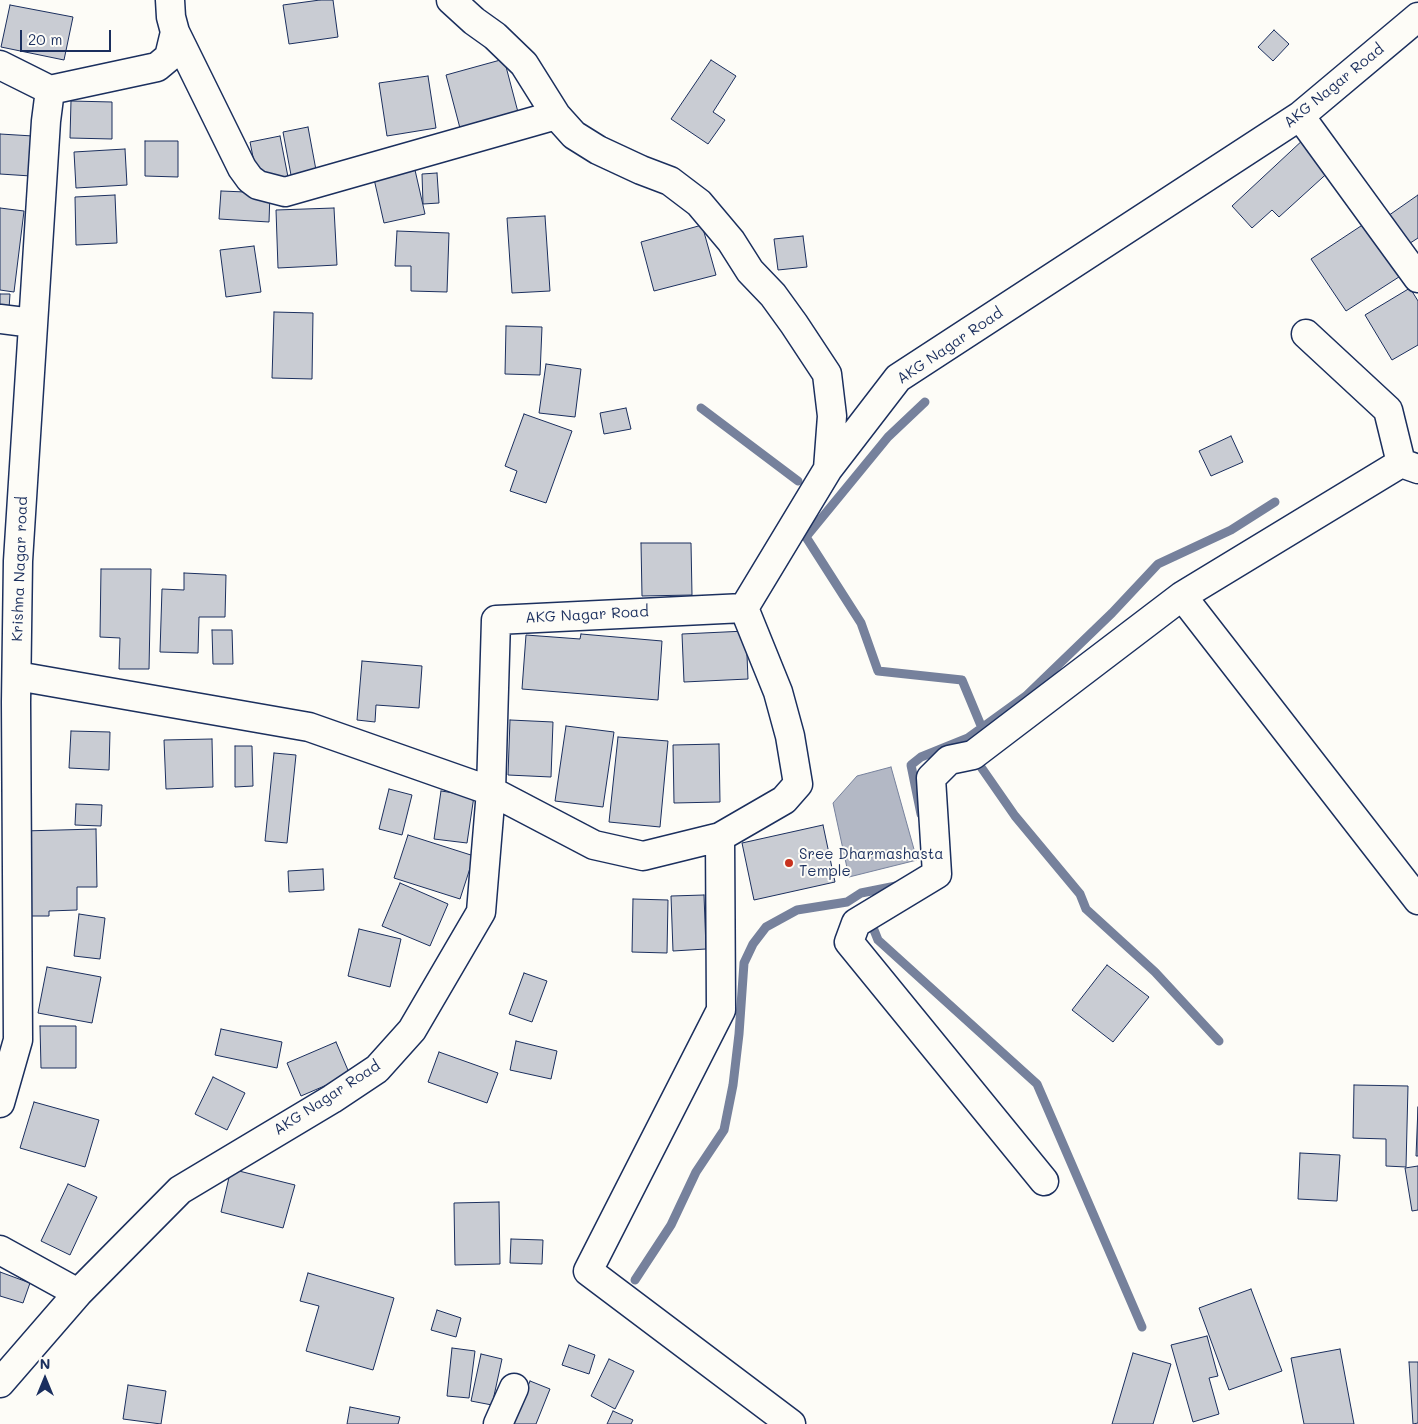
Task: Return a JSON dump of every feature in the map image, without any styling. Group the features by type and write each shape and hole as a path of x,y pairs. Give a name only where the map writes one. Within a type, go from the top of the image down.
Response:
{"street":[{"path":"170,0 171,17 175,32 242,168 250,179 258,185 284,192 556,115"},
{"path":"451,0 474,21 495,36 524,64 556,115 574,135 598,150 670,181 699,203 731,241 750,271 773,295 827,374 832,416 828,469"},
{"name":"AKG Nagar Road","path":"0,1383 78,1293 180,1190 332,1099 378,1069 412,1030 481,912 491,791 496,620 744,608 828,469 898,378 1300,116 1418,17"},
{"path":"0,65 50,90 157,67 169,56 175,32"},
{"name":"Krishna Nagar road","path":"0,1103 9,1041 11,693 9,559 33,323 46,121 50,90"},
{"path":"1300,116 1418,278"},
{"path":"0,319 33,323"},
{"path":"1044,1181 849,942 856,923 937,874 931,778 949,760 973,754 1182,596 1410,466 1388,410 1306,334"},
{"path":"1182,596 1418,900"},
{"path":"11,693 309,727 491,791 594,845 643,856 720,837 784,800 798,784 790,736 778,692 744,608"},
{"path":"720,837 721,1010 588,1271 791,1424"},
{"path":"0,1250 78,1293"},
{"path":"498,1424 514,1388"}],"shaded area":[{"path":"891,767 917,860 849,877 833,803 857,776"}],"building":[{"path":"333,0 338,37 289,44 283,5"},
{"path":"10,5 73,17 64,60 1,47"},
{"path":"1274,30 1289,44 1273,61 1258,47"},
{"path":"504,59 519,116 461,132 446,75"},
{"path":"711,60 736,76 713,112 725,120 708,144 671,119"},
{"path":"428,76 436,128 387,136 379,83"},
{"path":"71,101 112,102 112,139 70,138"},
{"path":"308,127 316,170 291,175 283,132"},
{"path":"0,134 33,136 31,176 0,174"},
{"path":"280,136 288,177 258,182 250,142"},
{"path":"1305,138 1333,168 1279,217 1272,210 1252,228 1232,206"},
{"path":"145,141 178,141 178,177 145,176"},
{"path":"125,149 127,185 76,188 74,152"},
{"path":"415,170 425,214 384,223 374,179"},
{"path":"437,173 439,203 423,204 422,174"},
{"path":"221,191 270,193 269,222 219,219"},
{"path":"115,195 117,243 76,245 75,197"},
{"path":"1418,195 1418,238 1404,247 1385,218"},
{"path":"0,208 24,211 14,292 0,290"},
{"path":"334,208 337,265 278,268 276,210"},
{"path":"545,216 550,291 512,293 507,218"},
{"path":"1367,222 1402,275 1346,311 1311,259"},
{"path":"702,225 716,275 654,291 641,242"},
{"path":"397,231 449,233 447,292 411,291 411,266 395,266"},
{"path":"803,236 807,267 778,270 774,239"},
{"path":"254,246 261,292 226,297 220,250"},
{"path":"1410,288 1418,301 1418,345 1392,360 1365,315"},
{"path":"0,294 10,294 9,309 0,308"},
{"path":"274,312 313,313 312,379 272,378"},
{"path":"506,326 542,327 540,375 505,374"},
{"path":"546,364 581,369 575,417 539,413"},
{"path":"626,408 631,429 604,434 600,413"},
{"path":"524,414 572,431 546,503 510,491 517,471 505,466"},
{"path":"1231,436 1243,462 1211,476 1199,451"},
{"path":"641,543 691,543 692,595 642,596"},
{"path":"101,569 151,569 149,669 119,669 120,638 100,637"},
{"path":"184,573 226,575 225,617 199,617 198,653 160,652 162,589 184,590"},
{"path":"212,630 232,630 233,664 213,664"},
{"path":"746,631 748,679 684,682 682,634"},
{"path":"581,634 662,641 658,700 522,689 526,635 580,639"},
{"path":"362,661 422,666 419,708 376,705 375,722 357,720"},
{"path":"510,720 553,722 551,777 508,775"},
{"path":"566,726 614,732 603,807 555,801"},
{"path":"71,731 110,732 109,770 69,768"},
{"path":"618,737 668,741 660,827 609,822"},
{"path":"212,739 213,787 166,789 164,740"},
{"path":"719,744 720,802 674,803 673,745"},
{"path":"235,746 252,746 253,786 235,787"},
{"path":"274,753 296,755 287,843 265,841"},
{"path":"389,789 412,795 402,835 379,829"},
{"path":"441,791 474,796 467,843 434,839"},
{"path":"76,804 102,805 101,826 75,825"},
{"name":"Sree Dharmashasta Temple","path":"823,825 835,882 754,900 742,843"},
{"path":"96,829 97,887 77,887 77,910 49,911 49,916 25,916 23,831"},
{"path":"408,835 474,856 460,899 394,878"},
{"path":"323,869 324,890 289,892 288,871"},
{"path":"400,883 448,904 430,946 382,926"},
{"path":"704,895 706,949 673,951 671,896"},
{"path":"633,899 668,900 667,953 632,952"},
{"path":"79,914 105,918 100,959 74,956"},
{"path":"359,929 401,939 390,987 348,976"},
{"path":"1107,965 1149,997 1113,1042 1072,1010"},
{"path":"47,967 101,977 92,1023 38,1013"},
{"path":"524,973 547,981 532,1022 509,1014"},
{"path":"40,1026 76,1026 76,1068 41,1068"},
{"path":"221,1029 282,1042 277,1068 215,1055"},
{"path":"516,1041 557,1051 551,1079 510,1070"},
{"path":"336,1042 350,1075 301,1096 287,1063"},
{"path":"439,1052 498,1073 487,1103 428,1082"},
{"path":"213,1077 245,1093 227,1130 195,1114"},
{"path":"1354,1085 1408,1086 1406,1167 1386,1166 1386,1139 1353,1138"},
{"path":"34,1102 99,1120 85,1167 20,1148"},
{"path":"1418,1107 1418,1156 1416,1156"},
{"path":"1300,1153 1340,1155 1337,1201 1298,1199"},
{"path":"1418,1166 1418,1210 1412,1211 1405,1168"},
{"path":"231,1169 295,1185 283,1228 221,1212"},
{"path":"68,1184 97,1197 70,1255 41,1241"},
{"path":"499,1202 500,1264 455,1265 454,1203"},
{"path":"511,1239 543,1240 542,1264 510,1263"},
{"path":"0,1272 30,1283 23,1303 0,1296"},
{"path":"308,1273 394,1298 373,1370 306,1351 319,1306 300,1301"},
{"path":"1251,1289 1282,1371 1229,1390 1199,1308"},
{"path":"437,1310 461,1318 456,1337 431,1330"},
{"path":"1207,1336 1218,1376 1209,1378 1219,1414 1193,1422 1171,1345"},
{"path":"569,1345 595,1355 589,1374 562,1365"},
{"path":"452,1348 475,1351 469,1398 447,1396"},
{"path":"1340,1349 1354,1424 1304,1424 1291,1358"},
{"path":"1133,1353 1171,1364 1153,1424 1112,1424"},
{"path":"481,1354 502,1359 492,1405 471,1401"},
{"path":"609,1359 634,1371 615,1409 591,1396"},
{"path":"1409,1362 1418,1362 1418,1423 1413,1424"},
{"path":"530,1381 550,1389 536,1424 513,1424"},
{"path":"128,1385 166,1391 161,1424 123,1419"},
{"path":"350,1407 400,1417 398,1424 347,1424"},
{"path":"613,1411 633,1420 631,1424 607,1424"}],"waterway":[{"path":"925,402 888,437 806,537 861,623 878,671 962,680 982,728"},
{"path":"701,408 798,481"},
{"path":"921,814 911,765 921,757 968,738 1026,696 1112,613 1158,564 1231,530 1275,502"},
{"path":"974,757 1015,816 1080,894 1086,909 1155,972 1219,1041"},
{"path":"635,1280 671,1225 696,1172 724,1130 733,1085 744,963 753,944 766,927 797,910 847,902 861,893 896,886"},
{"path":"874,930 878,940 1037,1084 1142,1327"}],"place":[{"name":"Sree Dharmashasta Temple","path":"789,863"}]}
